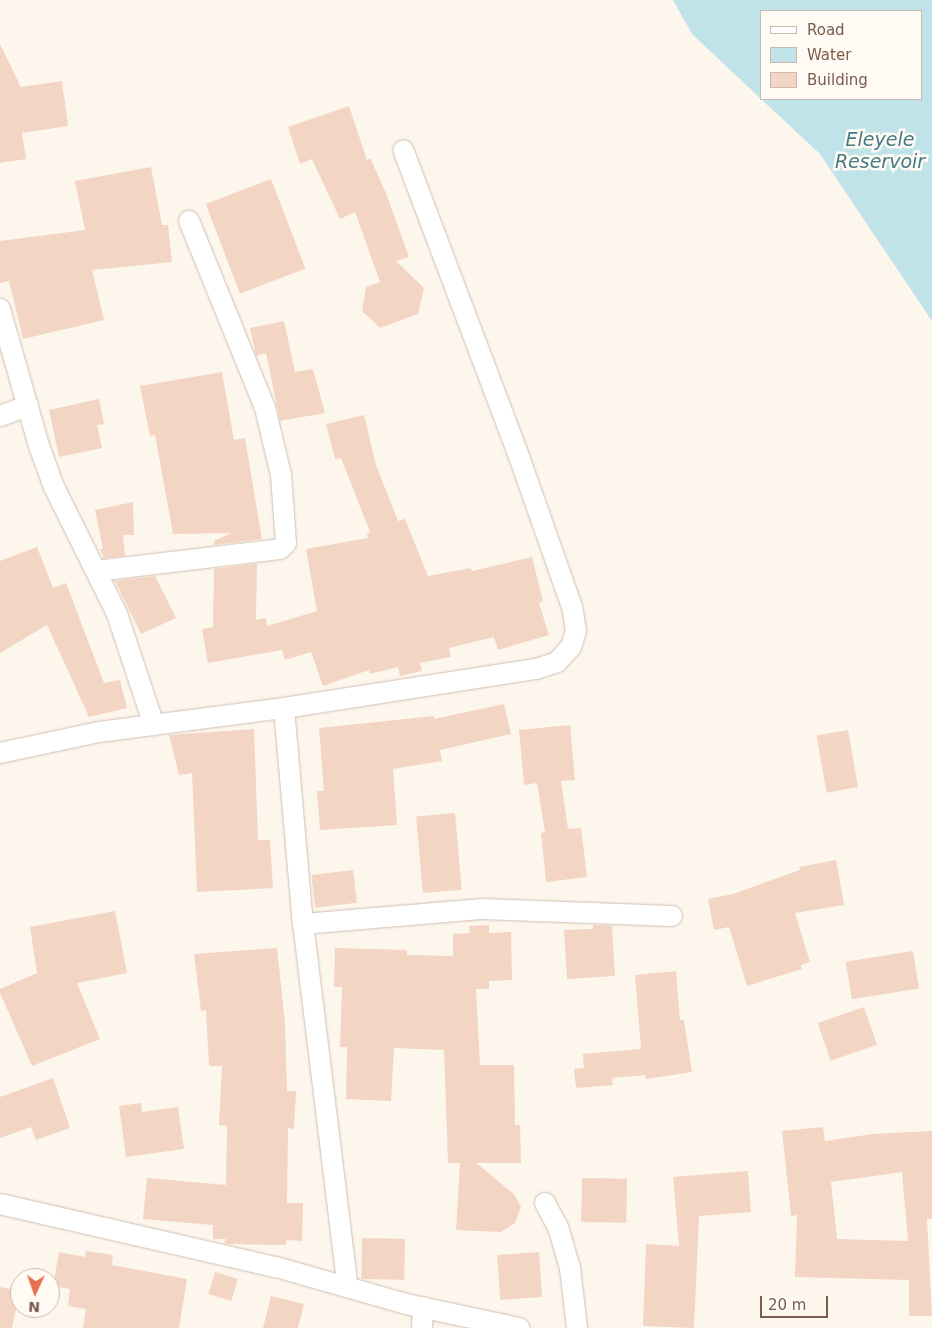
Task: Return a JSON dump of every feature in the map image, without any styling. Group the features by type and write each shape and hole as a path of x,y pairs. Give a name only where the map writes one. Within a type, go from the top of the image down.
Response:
{"street":[{"path":"0,753 99,732 284,708 536,669 557,662 571,647 576,631 572,607 520,459 403,150"},
{"path":"96,571 280,548 286,543 281,475 265,408 189,221"},
{"path":"0,308 39,446 54,487 96,571 132,651 154,725"},
{"path":"0,416 28,406"},
{"path":"284,708 303,924 348,1287"},
{"path":"303,924 483,909 672,916"},
{"path":"544,1203 558,1227 570,1268 577,1328"},
{"path":"0,1204 276,1267 423,1307 519,1328"},
{"path":"422,1328 423,1307"}],"water":[{"name":"Eleyele Reservoir","path":"673,0 932,0 932,321 820,154 762,100 922,100 922,10 760,10 760,98 692,34"}],"building":[{"path":"0,44 21,87 62,81 68,126 22,133 26,159 0,163"},
{"path":"349,106 367,160 370,158 386,193 409,257 396,261 424,288 418,314 380,328 362,311 366,287 380,282 355,212 340,219 312,159 300,164 288,127"},
{"path":"151,167 162,225 168,225 172,262 92,270 104,320 23,339 9,281 0,283 0,241 85,230 75,181"},
{"path":"271,179 305,269 240,294 206,204"},
{"path":"284,321 295,372 313,369 325,413 280,421 266,353 256,356 250,328"},
{"path":"222,372 234,440 245,438 262,539 214,545 214,541 231,533 173,534 155,435 150,436 140,386"},
{"path":"99,399 104,424 97,425 102,448 59,457 49,410"},
{"path":"364,415 376,465 398,521 405,519 428,576 471,568 472,571 532,557 543,601 539,603 549,635 498,650 494,637 449,648 451,657 420,663 422,671 400,676 398,667 370,674 369,670 323,686 311,652 285,660 282,650 208,663 202,629 213,627 214,569 257,564 256,620 266,618 267,626 317,611 306,549 368,538 367,533 370,532 341,458 335,459 326,424"},
{"path":"133,502 134,535 123,535 125,556 104,558 100,549 103,549 95,510"},
{"path":"37,547 53,588 66,583 104,683 120,680 127,708 89,717 47,625 0,653 0,561"},
{"path":"155,576 176,618 141,634 115,581"},
{"path":"504,704 511,734 440,750 442,761 393,769 397,825 320,830 317,791 324,791 319,728 434,716 434,719"},
{"path":"570,725 575,780 561,781 568,829 581,828 587,877 546,882 541,833 545,832 537,783 524,785 519,730"},
{"path":"254,729 258,840 270,840 273,888 197,892 192,773 179,775 169,735"},
{"path":"848,730 858,787 827,793 816,736"},
{"path":"455,813 462,890 423,893 416,816"},
{"path":"836,860 844,905 795,913 810,962 801,965 802,969 747,986 729,927 714,930 708,899 733,894 800,870 799,867"},
{"path":"353,870 357,903 315,908 311,875"},
{"path":"115,911 127,973 77,983 100,1039 32,1066 0,993 0,989 37,973 30,927"},
{"path":"489,925 489,933 511,932 512,980 489,981 489,989 476,989 480,1065 514,1065 515,1125 520,1125 521,1163 476,1163 514,1194 521,1207 515,1223 501,1232 456,1230 460,1163 448,1163 444,1050 394,1048 391,1101 346,1099 347,1047 340,1047 342,987 334,987 335,948 407,950 407,955 453,956 453,934 470,933 469,926"},
{"path":"593,925 612,926 615,976 567,979 564,930 593,929"},
{"path":"277,948 285,1023 287,1091 296,1091 294,1129 288,1128 287,1203 303,1203 302,1241 286,1240 286,1245 230,1244 224,1243 226,1239 213,1239 213,1225 143,1219 147,1178 226,1185 227,1126 219,1125 222,1066 209,1066 206,1010 201,1011 194,954"},
{"path":"913,951 919,989 852,999 846,962"},
{"path":"676,971 680,1020 684,1020 692,1072 646,1079 645,1075 612,1078 613,1085 576,1088 574,1069 584,1068 583,1054 641,1049 635,975"},
{"path":"864,1007 877,1045 831,1061 818,1023"},
{"path":"53,1078 70,1128 36,1140 31,1127 0,1138 0,1097"},
{"path":"141,1103 142,1112 178,1107 184,1149 126,1157 119,1106"},
{"path":"823,1127 825,1141 873,1134 932,1131 932,1219 927,1219 932,1316 909,1316 909,1280 795,1277 797,1215 791,1216 782,1131","holes":["902,1172 908,1241 837,1239 831,1182"]},
{"path":"748,1171 751,1212 699,1216 694,1328 643,1326 646,1244 679,1246 673,1177"},
{"path":"582,1178 627,1179 626,1223 581,1222"},
{"path":"362,1238 405,1239 404,1280 361,1279"},
{"path":"86,1251 113,1255 112,1265 187,1279 179,1328 83,1328 86,1309 68,1306 70,1289 60,1287 60,1268 56,1268 59,1252 85,1257"},
{"path":"539,1252 542,1297 500,1300 497,1255"},
{"path":"215,1272 238,1279 231,1301 208,1294"},
{"path":"0,1287 10,1289 10,1318 14,1318 12,1328 0,1328"},
{"path":"271,1296 304,1304 298,1328 263,1328"}]}
